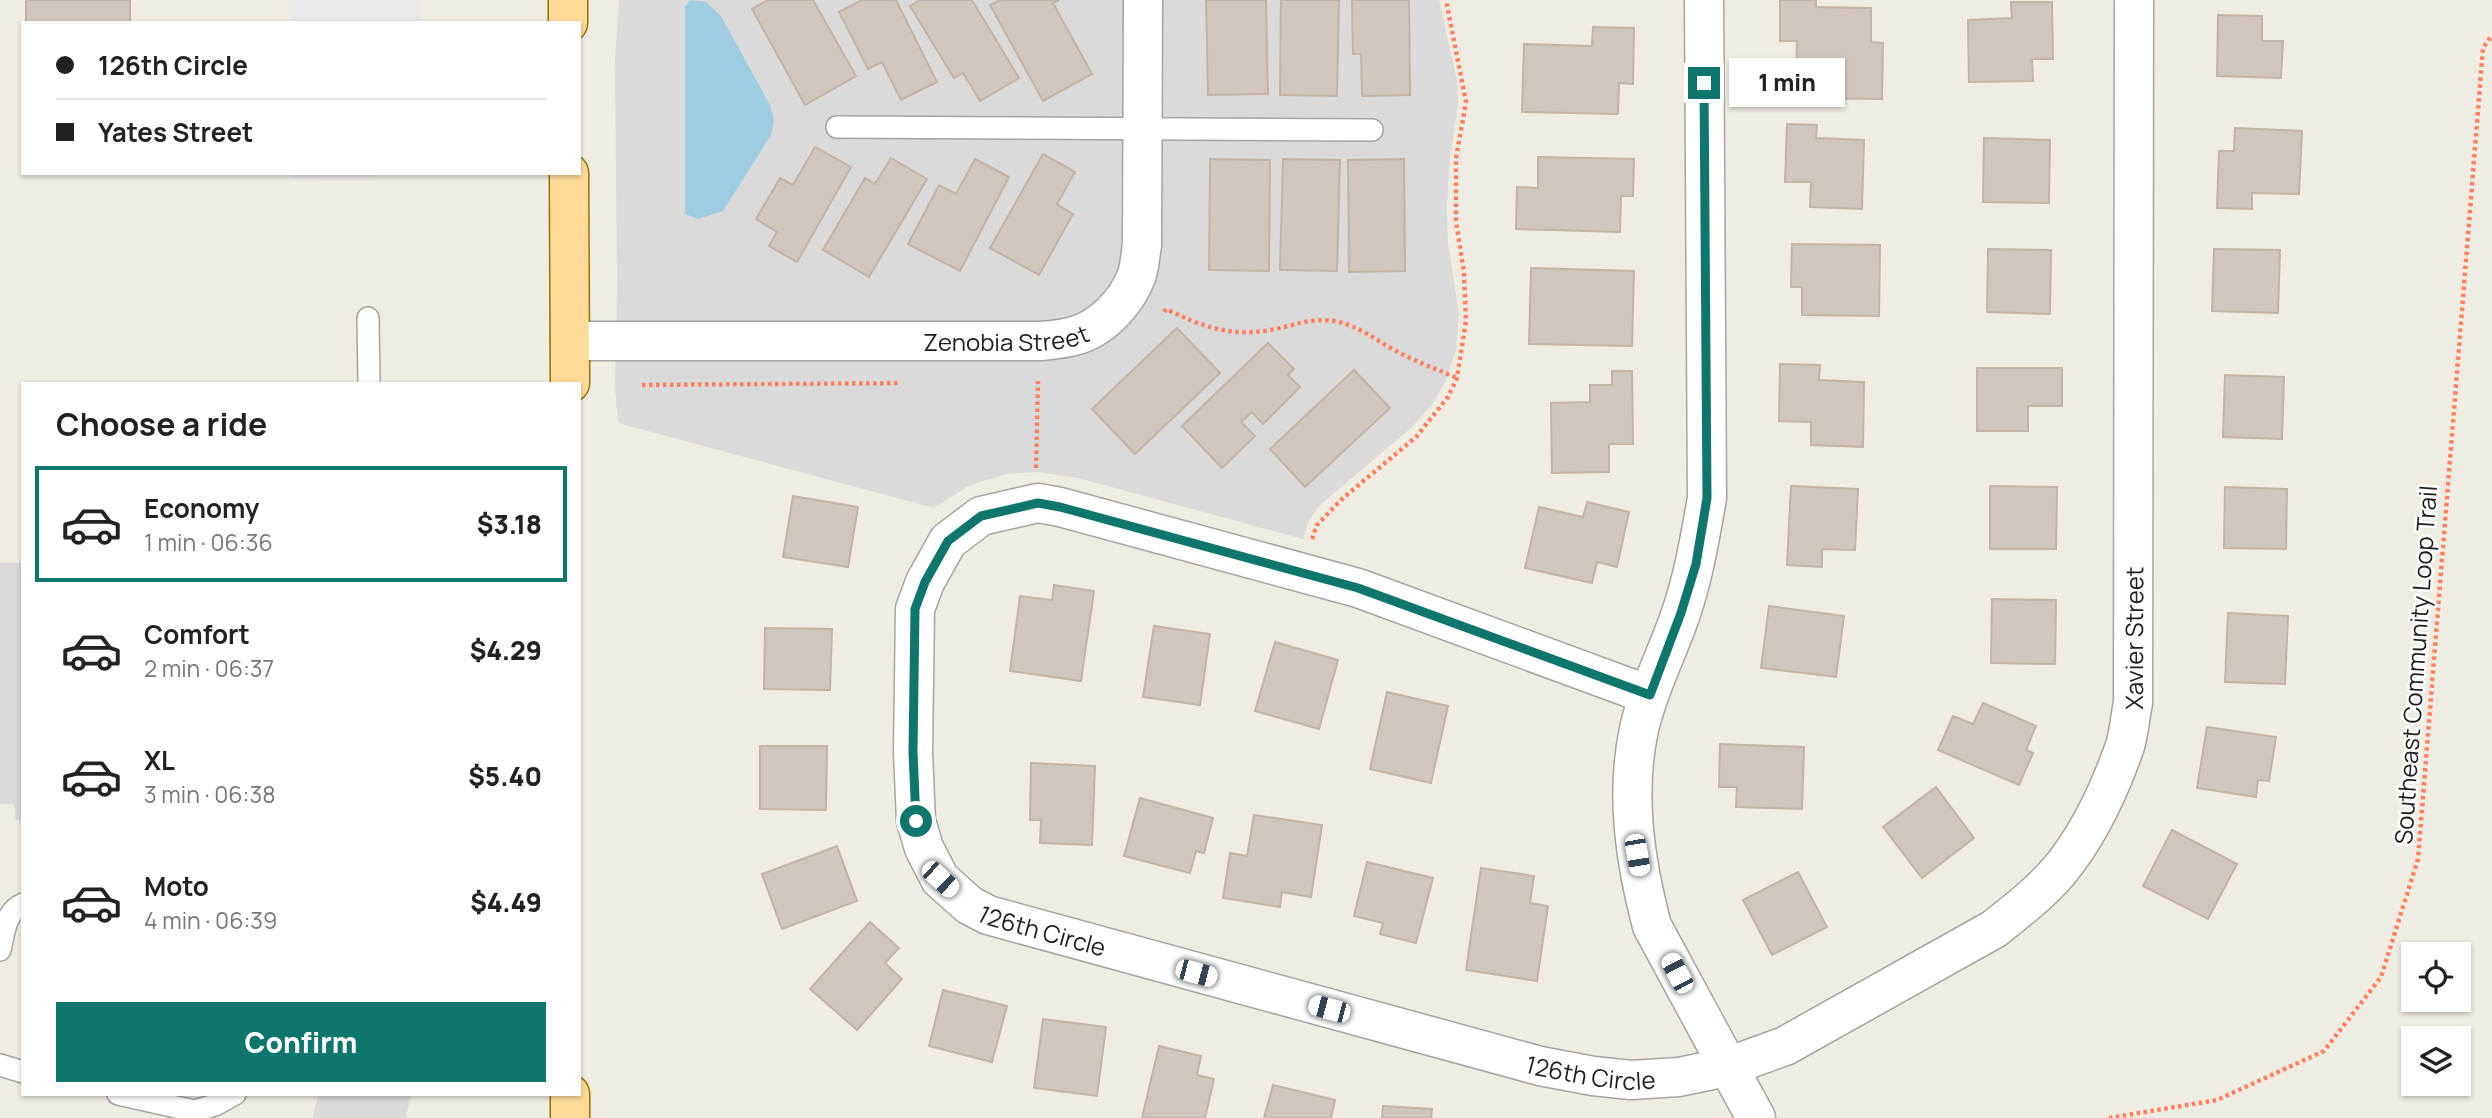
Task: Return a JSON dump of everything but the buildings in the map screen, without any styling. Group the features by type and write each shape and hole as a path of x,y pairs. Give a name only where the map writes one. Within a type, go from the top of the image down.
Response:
{"main road":[{"path":"568,0 568,21"},
{"path":"569,175 570,382"},
{"path":"570,1096 570,1118"}],"street":[{"name":"Zenobia Street","path":"570,341 1041,341 1075,336 1095,327 1116,309 1137,276 1142,245 1143,0"},
{"path":"1704,0 1707,498 1696,564 1640,728 1631,795 1634,834 1652,926 1756,1118"},
{"name":"Xavier Street","path":"1727,1067 1785,1046 1994,929 2025,905 2077,848 2100,804 2125,745 2133,704 2134,0"},
{"name":"126th Circle","path":"1650,695 1358,588 1305,555 1060,507 1041,480 981,516 948,541 925,582 915,609 913,752 916,821 924,848 940,879 969,905 1011,923 1540,1066 1631,1080 1679,1077 1727,1067"}],"lane":[{"path":"837,127 1372,130"},
{"path":"368,318 369,382"},
{"path":"0,950 8,917 21,905"},
{"path":"0,1065 21,1071"},
{"path":"137,1096 174,1100 194,1111 215,1105 231,1096"}],"path":[{"path":"1305,555 1317,525 1342,499 1416,437 1448,397 1457,378 1466,321 1464,273 1456,221 1456,158 1466,102 1446,0"},
{"name":"Southeast Community Loop Trail","path":"2109,1118 2217,1100 2324,1051 2381,977 2418,859 2483,48 2492,34"},
{"path":"1166,309 1218,331 1264,331 1303,322 1337,322 1369,334 1400,353 1457,378"},
{"path":"1038,381 1041,480"},
{"path":"1299,534 1305,555"},
{"path":"1305,555 1325,542"}],"shaded area":[{"path":"291,0 420,0 420,21 291,21"},
{"path":"619,0 1439,0 1457,80 1458,105 1449,166 1447,208 1448,243 1459,314 1456,351 1445,382 1434,402 1411,428 1320,505 1309,520 1303,539 1078,478 1037,472 1006,474 970,485 934,508 618,423 615,388 615,58"},
{"path":"291,175 377,175 377,181 291,180"},
{"path":"0,563 21,563 21,820 15,820 14,804 0,804"},
{"path":"318,1096 411,1096 406,1118 313,1118"}],"water":[{"path":"690,0 706,2 721,16 770,105 774,120 771,135 723,211 698,219 685,214 685,7"}],"route":[{"path":"916,821 913,752 915,609 925,582 948,541 981,516 1025,505 1038,503 1060,507 1358,588 1650,695 1696,564 1707,498 1704,83"}]}
